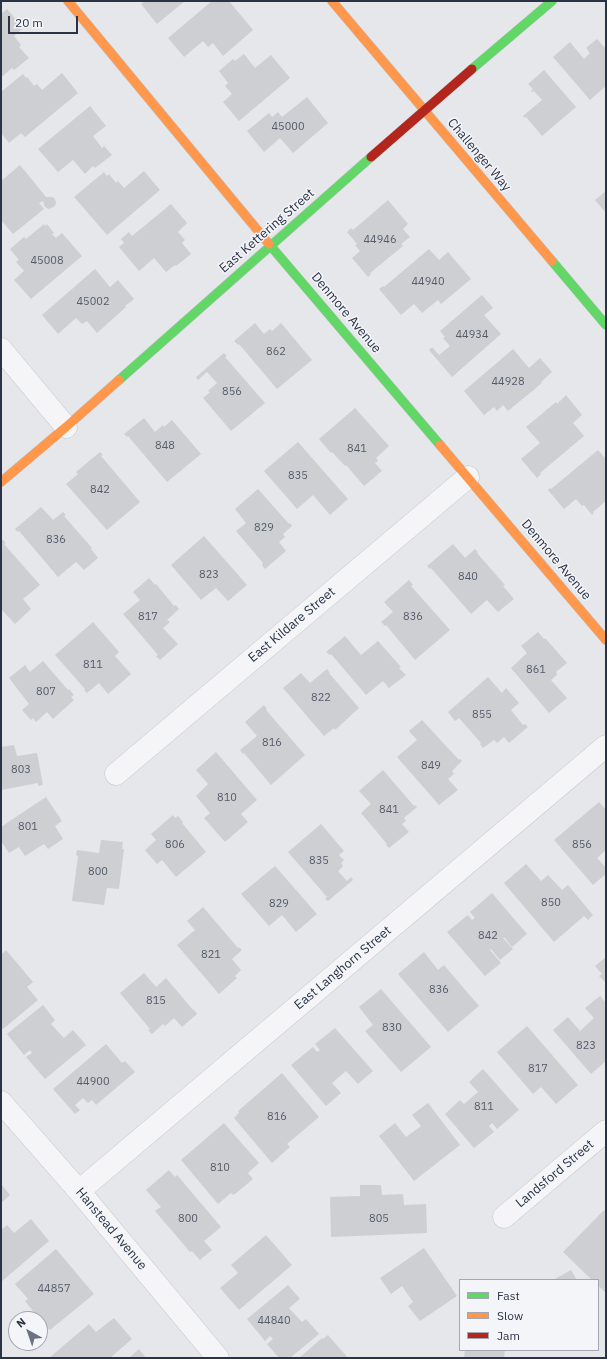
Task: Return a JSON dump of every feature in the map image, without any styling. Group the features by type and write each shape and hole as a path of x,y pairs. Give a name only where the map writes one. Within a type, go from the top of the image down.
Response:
{"street":[{"name":"Denmore Avenue","path":"68,1 270,245 606,640"},
{"name":"Challenger Way","path":"332,1 606,326"},
{"name":"East Kettering Street","path":"1,482 66,427 424,110 552,1"},
{"path":"1,349 66,427"},
{"name":"East Kildare Street","path":"116,774 468,477"},
{"name":"East Langhorn Street","path":"79,1191 606,746"},
{"name":"Hanstead Avenue","path":"1,1102 79,1191 218,1358"},
{"name":"Landsford Street","path":"504,1217 606,1131"}],"building":[{"path":"144,1 185,1 157,24 141,4"},
{"path":"212,1 229,1 253,30 223,56 213,43 208,47 203,41 184,57 168,38"},
{"path":"7,9 23,28 14,36 21,45 19,47 29,58 14,70 12,68 3,76 1,75 1,14"},
{"path":"597,39 606,49 606,86 590,100 553,57 570,42 584,59 590,53 586,48"},
{"path":"244,54 255,68 271,55 290,78 239,121 223,102 232,94 225,86 228,83 219,71 233,59 235,61"},
{"path":"544,70 576,107 542,136 526,117 525,118 523,116 542,100 534,91 531,91 533,89 528,84"},
{"path":"62,73 78,93 25,137 21,133 9,143 1,133 1,92 23,74 34,86 37,84 42,90"},
{"path":"307,97 328,123 293,153 280,138 264,152 247,131 269,113 272,117 278,112 282,117"},
{"path":"90,106 106,126 93,136 102,148 104,146 112,155 95,168 93,166 85,174 73,160 58,172 38,149"},
{"path":"20,165 46,197 53,197 56,203 55,206 49,209 45,207 43,201 39,203 44,209 13,234 1,220 1,181"},
{"path":"144,171 160,190 107,235 74,197 104,172 107,176 109,174 116,183 118,181 124,188"},
{"path":"606,191 606,213 595,200"},
{"path":"388,200 408,224 403,229 410,237 401,244 403,246 370,273 371,274 368,277 352,258 360,251 355,245 357,244 347,232 351,228 353,230"},
{"path":"171,204 187,223 178,232 185,240 182,243 191,254 166,272 154,258 139,271 119,247 124,243 121,239 129,232 132,236"},
{"path":"44,224 45,226 47,224 54,233 52,234 56,238 62,233 82,256 31,299 14,280 24,271 16,262 19,260 10,249 24,237 26,239"},
{"path":"429,249 439,260 448,252 471,279 441,304 438,300 422,313 414,304 401,315 379,289 383,286 384,287"},
{"path":"95,269 110,287 118,280 134,299 97,333 87,321 82,324 76,318 58,334 42,315"},
{"path":"482,295 493,308 484,315 501,334 452,377 429,350 432,347 439,355 450,346 443,338 445,337 440,331"},
{"path":"255,323 264,334 270,329 272,331 281,323 312,360 277,389 239,344 238,345 234,341"},
{"path":"513,349 529,368 540,358 552,372 541,382 542,383 508,411 503,405 497,411 494,407 484,415 464,391"},
{"path":"224,353 227,356 225,357 265,403 231,431 203,398 217,383 207,372 198,380 196,377"},
{"path":"566,395 582,415 573,423 584,436 540,473 541,474 537,478 521,459 540,443 526,427 556,402 557,404"},
{"path":"355,408 389,446 376,458 378,461 375,463 382,471 364,486 346,465 345,466 332,452 331,453 319,439"},
{"path":"144,418 155,432 172,420 201,454 167,482 128,436 127,437 124,434"},
{"path":"298,442 348,499 330,515 313,495 297,509 264,471"},
{"path":"598,450 606,459 606,501 593,512 594,513 592,515 584,505 582,506 576,499 564,509 548,490"},
{"path":"100,452 103,455 101,456 140,502 107,530 66,484 78,474 76,472"},
{"path":"258,489 292,526 283,534 285,537 279,542 286,551 265,569 262,565 263,563 236,531 246,523 235,509"},
{"path":"41,507 53,520 63,512 66,515 64,516 92,548 91,549 98,558 84,570 76,562 58,577 19,531 18,532 15,529"},
{"path":"204,536 247,585 228,601 216,588 201,600 171,565"},
{"path":"2,539 6,543 4,544 40,585 23,599 31,609 15,624 1,609"},
{"path":"453,544 465,558 475,549 505,585 503,586 514,599 498,612 487,600 471,614 431,568 430,569 427,566"},
{"path":"149,578 155,585 156,584 174,606 176,605 179,609 167,620 170,622 163,628 178,644 160,660 156,656 158,655 123,614 140,600 133,592"},
{"path":"409,580 413,585 411,586 450,630 415,660 386,625 385,626 381,622 393,612 384,602"},
{"path":"93,622 119,652 115,656 131,674 108,694 99,683 87,693 55,655"},
{"path":"538,632 567,663 556,672 557,675 551,680 567,698 549,713 511,668 527,653 521,646"},
{"path":"345,636 361,655 378,641 401,667 399,668 406,675 389,688 383,681 366,695 331,654 330,655 326,652"},
{"path":"43,661 74,695 71,697 74,700 53,719 47,712 36,722 33,718 31,720 22,710 29,704 9,678 25,665 30,672"},
{"path":"327,669 359,708 335,730 334,728 324,736 283,688 301,673 310,683"},
{"path":"488,677 502,693 506,688 519,703 511,710 523,725 525,724 528,727 509,743 504,737 497,743 494,740 483,748 480,744 481,743 459,718 455,721 448,712"},
{"path":"264,705 267,709 266,710 305,755 271,785 240,750 257,736 245,722"},
{"path":"422,720 459,760 460,759 462,761 452,771 454,774 448,779 458,790 439,805 397,757 417,740 409,731"},
{"path":"14,745 17,756 37,753 43,785 38,786 38,783 1,790 1,747"},
{"path":"216,752 257,800 241,814 248,822 225,842 204,818 210,813 196,796 208,784 196,770"},
{"path":"383,770 414,806 415,805 417,807 404,818 406,821 402,824 409,832 389,848 361,813 371,804 359,791"},
{"path":"46,797 62,821 55,826 63,839 48,849 44,844 25,856 19,847 9,853 1,841 1,827"},
{"path":"599,802 606,810 606,850 597,858 606,868 606,874 593,885 554,840"},
{"path":"173,815 175,818 178,816 206,852 176,877 162,860 157,864 145,850 156,840 151,834"},
{"path":"321,824 344,851 339,855 344,860 341,863 343,866 338,871 347,881 351,877 353,880 328,901 325,899 327,897 288,852"},
{"path":"101,840 123,842 122,849 124,849 119,889 107,888 104,905 72,901 78,856 76,855 77,850 99,853"},
{"path":"526,864 541,881 548,875 562,890 568,885 593,915 588,920 584,916 554,942 504,883"},
{"path":"275,866 317,914 296,932 282,915 269,926 241,894"},
{"path":"492,893 527,934 512,947 504,937 503,938 513,949 500,960 491,949 490,950 501,963 485,976 447,932 468,915 472,920 475,918 470,912"},
{"path":"203,907 238,948 239,947 242,950 232,959 241,970 235,976 237,978 219,994 177,945 195,930 187,921"},
{"path":"6,950 33,982 27,987 38,1000 3,1029 1,1027 1,955"},
{"path":"424,952 438,970 444,965 479,1006 448,1032 398,974"},
{"path":"606,957 606,983 599,976 602,974 595,966"},
{"path":"144,973 156,987 166,978 197,1014 182,1027 174,1018 165,1026 163,1024 152,1034 148,1030 150,1029 120,993"},
{"path":"381,989 431,1047 401,1072 365,1031 373,1025 359,1007"},
{"path":"600,996 606,1003 606,1061 591,1074 553,1030 568,1017 580,1031 594,1018 585,1008"},
{"path":"43,1005 55,1020 51,1024 64,1038 73,1030 86,1045 45,1079 26,1057 32,1053 30,1050 24,1055 7,1034"},
{"path":"527,1026 578,1085 556,1104 541,1087 533,1094 497,1052"},
{"path":"335,1028 373,1071 358,1084 346,1071 332,1083 341,1093 326,1106 291,1065 313,1047 317,1052 320,1050 315,1044"},
{"path":"106,1044 122,1063 125,1061 135,1072 96,1105 92,1100 88,1103 83,1098 75,1105 80,1110 75,1114 53,1089"},
{"path":"483,1069 519,1110 497,1129 492,1123 489,1126 494,1132 474,1148 445,1114 460,1100 464,1104 478,1092 469,1082"},
{"path":"282,1073 319,1117 287,1144 290,1147 272,1163 234,1118 239,1113 238,1111"},
{"path":"428,1103 460,1145 414,1181 379,1136 395,1123 406,1137 421,1126 412,1115"},
{"path":"224,1123 259,1163 248,1173 253,1179 235,1194 233,1195 231,1193 218,1204 181,1160"},
{"path":"169,1170 175,1177 177,1175 221,1227 204,1241 212,1250 200,1260 192,1251 190,1252 155,1211 161,1207 146,1190"},
{"path":"1,1184 10,1195 1,1203"},
{"path":"360,1185 381,1185 382,1195 403,1194 404,1205 426,1204 427,1233 331,1237 330,1197 360,1196"},
{"path":"604,1210 606,1212 605,1292 599,1287 599,1279 591,1279 563,1252"},
{"path":"31,1219 49,1241 1,1282 1,1230 7,1225 14,1233"},
{"path":"266,1235 292,1265 239,1310 220,1288 238,1273 231,1265"},
{"path":"424,1248 457,1296 420,1321 408,1306 413,1302 402,1286 391,1294 380,1278"},
{"path":"56,1249 94,1294 50,1330 48,1330 48,1311 33,1311 25,1301 28,1299 15,1284"},
{"path":"571,1270 576,1279 555,1279"},
{"path":"288,1285 300,1299 289,1308 302,1322 306,1319 319,1334 290,1358 279,1358 267,1344 273,1339 270,1336 265,1341 247,1319"},
{"path":"114,1318 132,1339 110,1358 49,1358 89,1324 96,1332"},
{"path":"328,1335 348,1358 299,1358 322,1338 323,1339"},
{"path":"139,1349 146,1358 129,1358"},
{"path":"465,1351 505,1351 504,1358 464,1358"}],"traffic: fast":[{"path":"472,69 552,1"},
{"path":"119,380 371,157"},
{"path":"269,244 440,445"},
{"path":"552,261 606,325"}],"traffic: slow":[{"path":"68,1 269,244"},
{"path":"332,1 552,261"},
{"path":"1,482 119,380"},
{"path":"440,445 606,640"}],"traffic: jam":[{"path":"371,157 472,69"}]}
